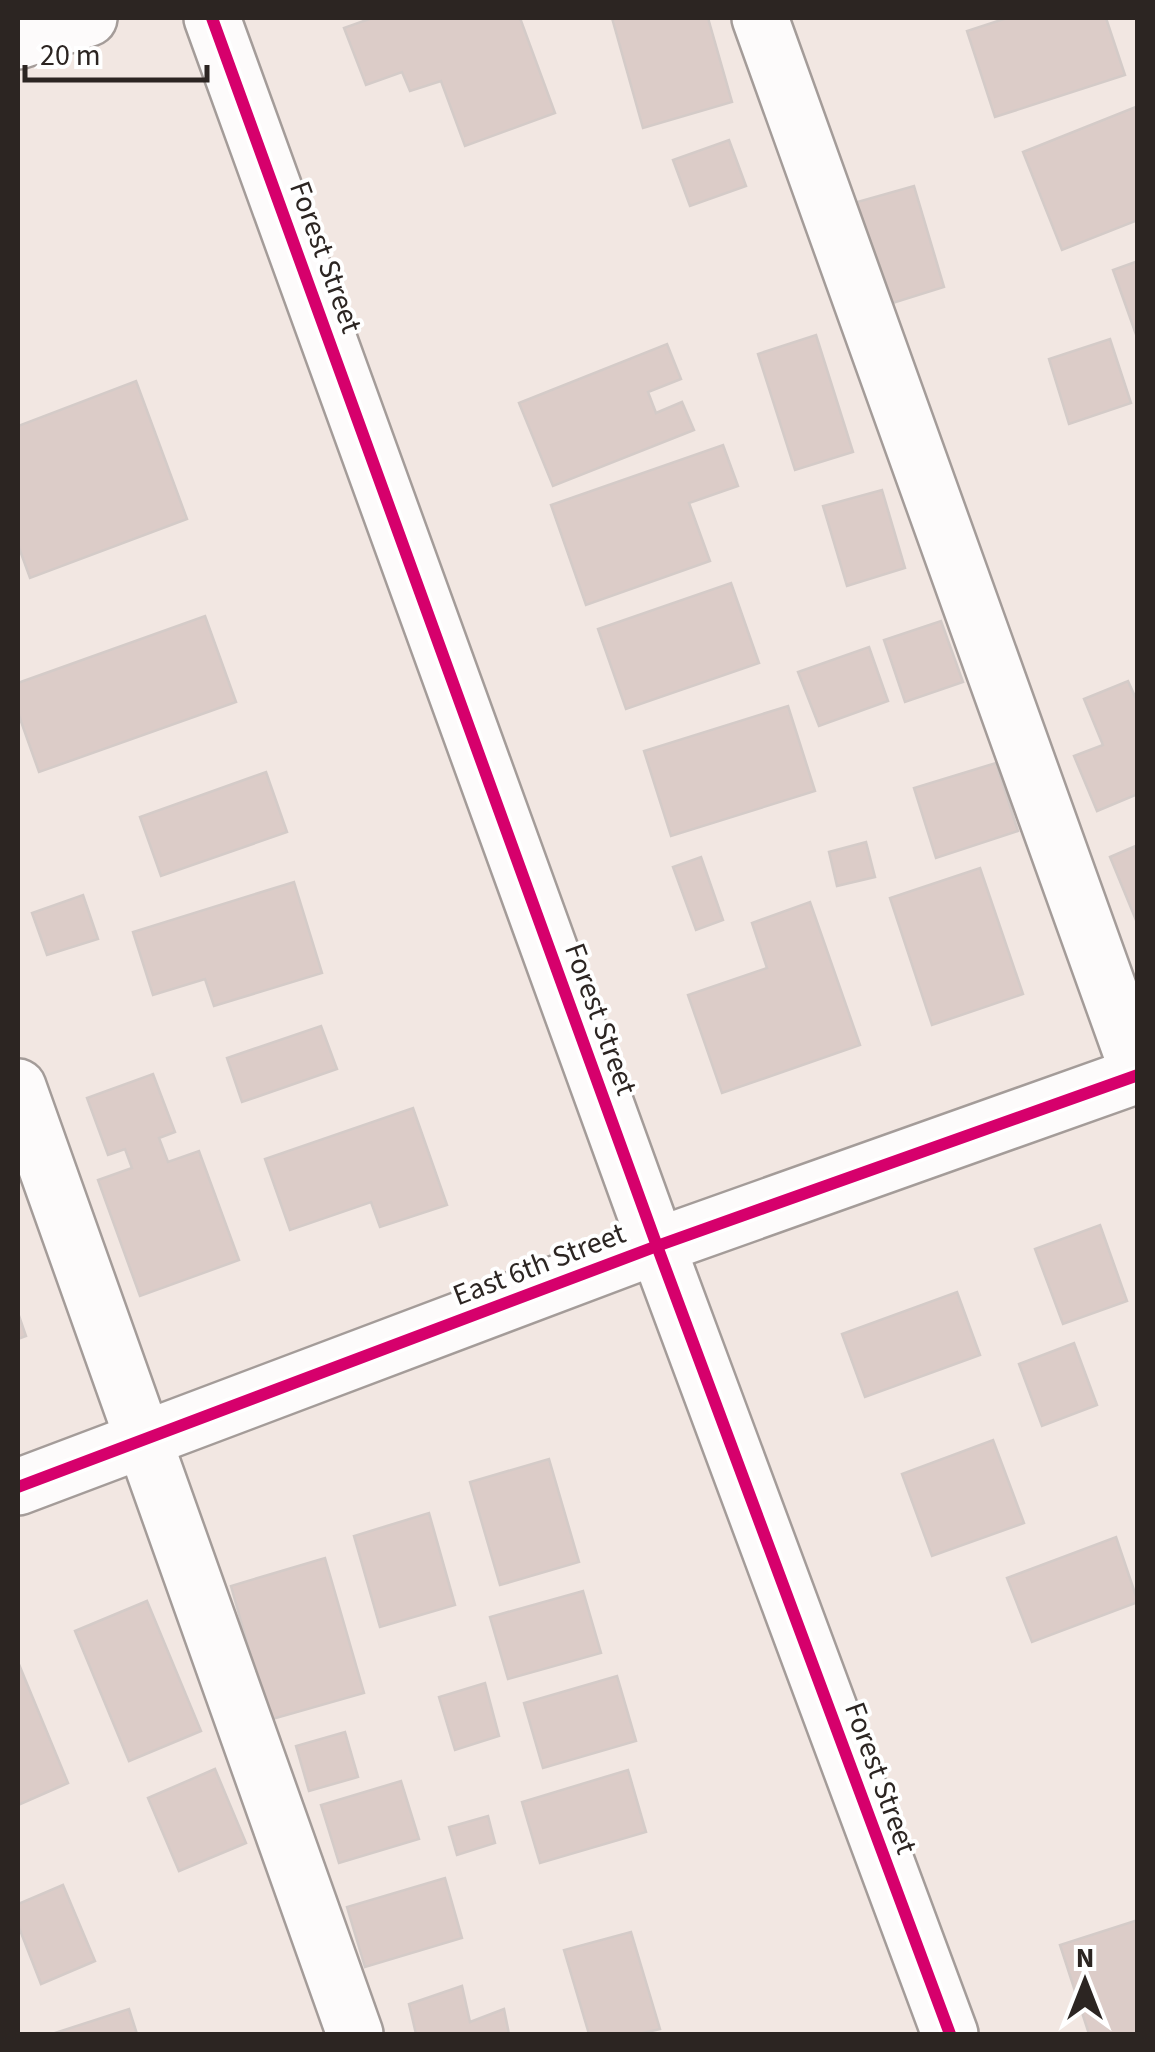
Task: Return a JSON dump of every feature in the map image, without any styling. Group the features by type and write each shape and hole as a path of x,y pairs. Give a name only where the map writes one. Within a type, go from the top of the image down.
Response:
{"street":[{"path":"18,41 89,18"},
{"name":"Forest Street","path":"212,18 657,1246 950,2034"},
{"path":"760,18 1138,1073"},
{"name":"East 6th Street","path":"18,1487 657,1246 1138,1073"},
{"path":"18,1087 356,2034"}],"building":[{"path":"372,18 520,18 555,113 465,146 441,81 410,91 402,72 366,85 344,28"},
{"path":"612,18 708,18 732,102 643,128"},
{"path":"1007,18 1106,18 1125,75 995,117 967,31"},
{"path":"1138,106 1138,220 1062,250 1023,152"},
{"path":"729,140 746,186 690,206 673,160"},
{"path":"914,186 944,287 880,307 850,204"},
{"path":"1138,261 1138,340 1113,270"},
{"path":"816,335 853,452 795,470 758,354"},
{"path":"1110,339 1131,403 1069,424 1049,359"},
{"path":"667,344 681,379 648,392 656,413 682,402 694,430 553,486 519,403"},
{"path":"136,381 187,519 30,578 18,545 18,426"},
{"path":"723,445 738,486 689,503 710,561 586,605 551,505"},
{"path":"882,490 905,568 847,586 823,506"},
{"path":"731,583 759,663 626,709 598,629"},
{"path":"205,616 236,702 39,772 18,713 18,683"},
{"path":"941,621 963,682 905,702 884,640"},
{"path":"869,647 888,701 819,726 798,672"},
{"path":"1128,681 1138,703 1138,794 1097,811 1074,756 1103,745 1084,699"},
{"path":"788,706 815,791 671,836 644,751"},
{"path":"996,763 1018,831 936,858 914,788"},
{"path":"266,772 287,832 161,876 140,817"},
{"path":"866,842 875,877 837,886 829,852"},
{"path":"1138,845 1138,925 1110,857"},
{"path":"701,857 723,920 696,930 673,867"},
{"path":"980,868 1023,994 932,1025 890,898"},
{"path":"294,882 322,973 214,1006 205,979 153,995 133,932"},
{"path":"83,895 98,939 47,955 32,913"},
{"path":"810,902 860,1045 722,1093 688,995 767,968 752,923"},
{"path":"321,1026 337,1069 242,1102 227,1058"},
{"path":"153,1074 175,1132 159,1138 168,1162 199,1151 239,1260 140,1296 98,1180 132,1168 125,1149 108,1155 87,1098"},
{"path":"413,1108 447,1205 380,1227 371,1202 290,1230 265,1159"},
{"path":"1100,1225 1127,1301 1063,1324 1035,1249"},
{"path":"957,1292 980,1355 865,1397 842,1334"},
{"path":"18,1313 26,1336 18,1339"},
{"path":"1074,1343 1097,1405 1042,1426 1019,1364"},
{"path":"993,1440 1024,1523 932,1556 902,1474"},
{"path":"549,1459 579,1562 500,1585 470,1482"},
{"path":"429,1513 455,1605 380,1627 354,1536"},
{"path":"1116,1537 1138,1602 1032,1642 1007,1578"},
{"path":"325,1558 364,1693 269,1720 231,1586"},
{"path":"583,1591 601,1653 508,1679 490,1617"},
{"path":"147,1601 201,1731 129,1761 75,1631"},
{"path":"18,1662 68,1783 18,1805"},
{"path":"617,1676 636,1741 543,1768 524,1703"},
{"path":"485,1683 499,1736 455,1750 439,1697"},
{"path":"345,1732 358,1777 309,1791 296,1746"},
{"path":"215,1769 246,1843 179,1871 148,1798"},
{"path":"628,1770 646,1832 540,1863 522,1802"},
{"path":"401,1781 419,1839 339,1863 321,1805"},
{"path":"488,1816 495,1843 457,1855 449,1827"},
{"path":"445,1878 462,1938 365,1967 347,1907"},
{"path":"63,1885 95,1961 41,1984 18,1925 18,1904"},
{"path":"1138,1920 1138,2034 1089,2034 1060,1945"},
{"path":"631,1932 660,2029 639,2034 589,2034 564,1950"},
{"path":"462,1986 470,2022 504,2009 509,2034 416,2034 409,2004"},
{"path":"129,2009 137,2034 52,2034"}],"cycle path":[{"path":"212,18 657,1246 950,2034"},
{"path":"18,1487 657,1246 1138,1075"}]}
